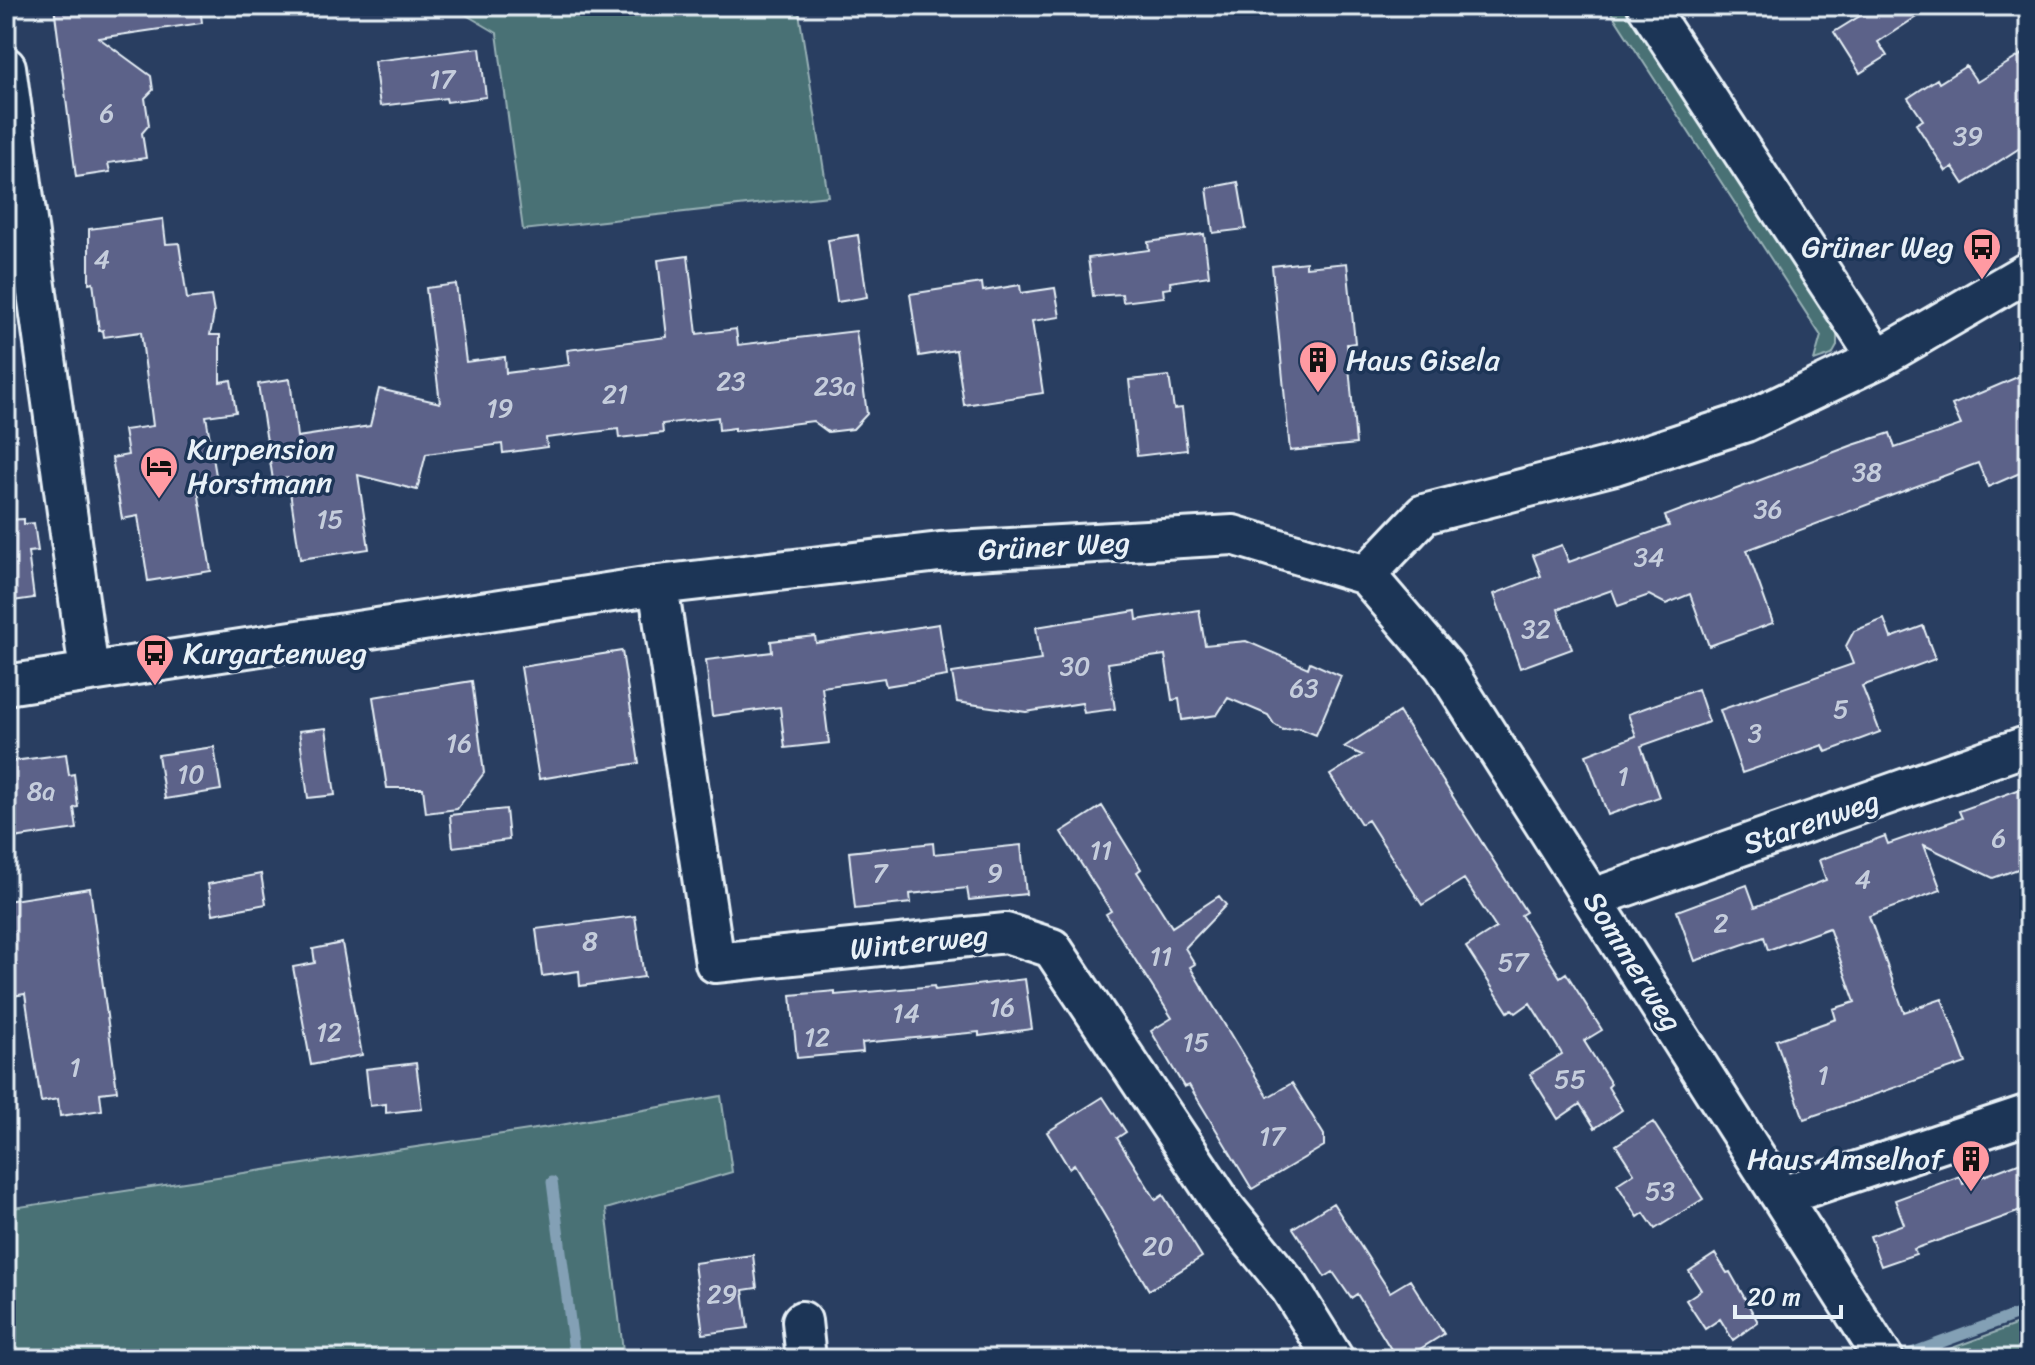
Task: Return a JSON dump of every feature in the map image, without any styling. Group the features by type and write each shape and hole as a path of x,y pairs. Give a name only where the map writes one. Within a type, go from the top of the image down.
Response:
{"street":[{"path":"1647,6 1878,359"},
{"path":"6,67 89,672"},
{"path":"1366,575 1424,514 1615,465 1746,422 1878,359 2029,271"},
{"name":"Grüner Weg","path":"6,685 658,585 940,552 1233,535 1366,575"},
{"name":"Sommerweg","path":"1366,575 1444,666 1884,1359"},
{"name":"Winterweg","path":"658,585 715,963 1006,933 1052,948 1225,1208 1290,1288 1334,1359"},
{"name":"Starenweg","path":"1593,898 2029,745"},
{"path":"1782,1196 2029,1114"},
{"path":"802,1321 806,1359"}],"green space":[{"path":"451,6 798,6 828,196 523,230 497,33"},
{"path":"1607,6 1629,6 1837,327 1837,346 1832,355 1814,361 1821,336"},
{"path":"721,1096 732,1172 606,1209 624,1359 6,1359 6,1209 555,1126"},
{"path":"2029,1320 2029,1359 1922,1359"}],"building":[{"path":"54,6 200,6 202,23 99,38 151,76 153,90 145,98 149,125 142,133 146,158 108,163 110,172 76,177"},
{"path":"1876,6 1933,6 1878,42 1887,56 1860,73 1834,32"},
{"path":"480,48 486,97 380,106 374,61"},
{"path":"2029,50 2029,142 1964,184 1953,167 1946,171 1916,124 1923,120 1908,98 1937,79 1939,83 1966,66 1977,82"},
{"path":"1238,182 1246,229 1213,233 1207,188"},
{"path":"163,219 166,244 179,243 187,299 211,296 214,313 210,335 220,335 220,382 231,380 236,412 206,416 217,481 197,484 211,571 148,581 138,516 122,519 112,458 128,455 124,430 153,426 141,332 104,337 103,330 99,331 93,282 89,283 89,229"},
{"path":"1204,234 1209,276 1170,282 1171,288 1163,289 1164,297 1123,302 1122,294 1093,296 1088,258 1149,250 1148,242"},
{"path":"858,235 867,297 837,302 828,240"},
{"path":"688,256 697,334 736,329 738,345 856,331 867,414 853,429 828,432 813,421 735,431 735,428 719,430 718,417 662,424 663,433 619,438 618,429 546,438 547,447 503,453 502,444 426,454 417,490 358,475 369,549 300,559 288,478 273,480 258,384 290,379 297,437 370,426 379,389 440,403 426,288 456,284 466,362 505,357 506,373 569,365 567,350 667,337 658,260"},
{"name":"Haus Gisela","path":"1306,262 1306,267 1347,263 1355,343 1347,344 1356,444 1290,451 1272,266"},
{"path":"982,283 983,291 1020,285 1021,293 1055,288 1060,317 1032,321 1043,393 964,405 956,350 919,356 910,294"},
{"path":"2029,372 2029,469 1988,487 1978,463 1747,550 1773,623 1709,646 1690,594 1666,604 1649,595 1618,606 1612,590 1558,609 1572,649 1520,668 1494,594 1541,576 1533,555 1562,545 1569,562 1669,526 1665,516 1853,445 1890,433 1895,448 1961,425 1952,405"},
{"path":"1169,376 1174,409 1182,408 1187,450 1137,456 1129,380"},
{"path":"24,519 24,524 34,523 38,551 28,552 34,598 6,602 6,520"},
{"path":"1199,610 1205,645 1246,641 1308,668 1310,662 1341,676 1316,735 1299,728 1283,730 1268,715 1228,698 1217,715 1182,720 1179,699 1172,700 1165,655 1108,663 1115,709 1084,713 1082,703 1026,712 957,702 952,673 1041,660 1036,627 1136,611 1137,620"},
{"path":"1884,619 1891,638 1923,626 1935,659 1862,686 1880,732 1826,752 1823,745 1742,773 1720,710 1853,664 1846,646 1854,631"},
{"path":"939,624 947,676 886,686 884,678 822,687 829,743 785,748 780,707 712,716 706,660 772,652 771,641 815,636 816,643"},
{"path":"622,651 639,763 539,779 521,667"},
{"path":"472,681 484,773 457,809 426,813 423,788 387,788 373,697"},
{"path":"1698,689 1709,722 1641,746 1659,797 1608,815 1586,755 1636,736 1628,714"},
{"path":"1399,712 1526,912 1521,915 1560,977 1566,973 1602,1030 1584,1041 1611,1084 1608,1087 1622,1110 1595,1128 1580,1104 1558,1119 1530,1074 1562,1054 1530,1003 1516,1013 1512,1009 1508,1012 1466,947 1496,928 1464,879 1422,905 1368,820 1361,824 1330,775 1362,755 1344,747"},
{"path":"326,728 335,795 308,798 299,731"},
{"path":"214,747 221,790 165,799 158,755"},
{"path":"66,754 69,775 74,774 77,829 6,839 6,762"},
{"path":"2029,786 2029,865 1993,878 1924,845 1941,890 1869,916 1904,1012 1942,999 1966,1063 1804,1119 1776,1040 1836,1019 1833,1009 1855,1002 1829,928 1768,950 1764,937 1695,961 1677,911 1747,885 1755,907 1826,880 1819,860 1885,836 1888,844 1962,818 1959,811"},
{"path":"1102,806 1141,869 1137,872 1172,927 1219,896 1226,905 1185,948 1195,964 1190,967 1268,1097 1292,1083 1324,1135 1324,1146 1252,1189 1189,1085 1184,1087 1151,1031 1172,1018 1106,914 1111,911 1061,832"},
{"path":"506,809 509,840 453,847 450,815"},
{"path":"933,843 934,854 1021,845 1026,894 969,900 967,888 910,894 911,903 855,909 849,852"},
{"path":"261,874 266,904 213,914 208,884"},
{"path":"90,888 117,1091 100,1093 102,1110 60,1116 58,1099 41,1102 25,994 6,997 6,901"},
{"path":"635,916 644,977 580,986 579,971 542,976 536,929"},
{"path":"342,943 362,1055 311,1065 293,967 315,963 313,949"},
{"path":"1025,979 1032,1029 979,1036 979,1032 862,1043 863,1052 797,1058 791,995 835,991 835,995 934,986 935,990"},
{"path":"416,1063 422,1109 386,1113 386,1104 370,1106 366,1069"},
{"path":"1103,1097 1126,1132 1117,1138 1156,1200 1163,1195 1202,1257 1149,1290 1074,1164 1069,1168 1047,1132"},
{"path":"1653,1122 1703,1199 1655,1229 1644,1213 1638,1217 1617,1184 1634,1173 1616,1145"},
{"name":"Haus Amselhof","path":"2029,1159 2029,1208 1914,1249 1916,1254 1881,1266 1870,1236 1904,1224 1895,1200 1960,1176 1963,1184"},
{"path":"1333,1203 1390,1292 1410,1280 1444,1334 1404,1359 1397,1359 1357,1294 1351,1298 1333,1272 1325,1277 1293,1228"},
{"path":"1715,1254 1727,1273 1730,1272 1758,1322 1733,1340 1720,1319 1705,1329 1686,1300 1701,1290 1689,1271"},
{"path":"753,1255 757,1288 743,1290 748,1328 703,1334 694,1263"}],"waterway":[{"path":"552,1182 575,1359"},
{"path":"1909,1354 2029,1310"}],"place":[{"name":"Grüner Weg","path":"1982,281"},
{"name":"Haus Gisela","path":"1318,394"},
{"name":"Kurpension Horstmann","path":"159,500"},
{"name":"Kurgartenweg","path":"155,687"},
{"name":"Haus Amselhof","path":"1971,1193"}]}
